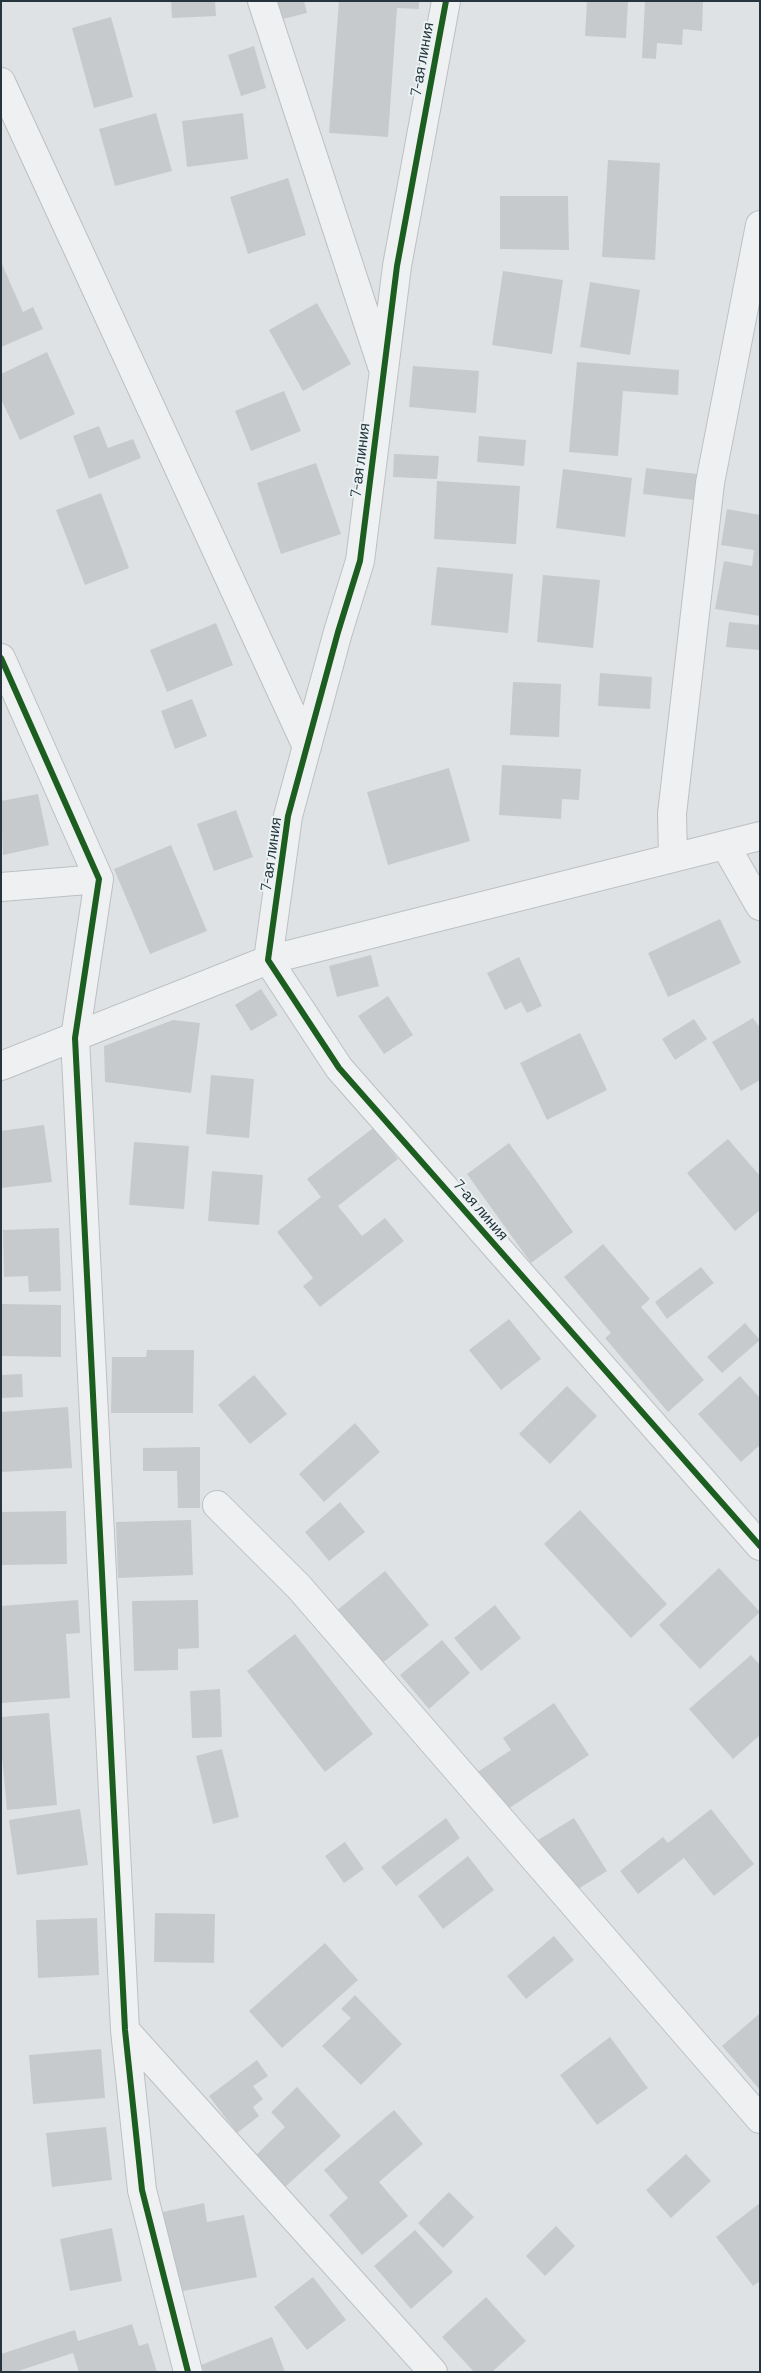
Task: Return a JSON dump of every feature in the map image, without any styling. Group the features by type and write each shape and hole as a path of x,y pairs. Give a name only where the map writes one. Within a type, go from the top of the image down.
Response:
{"street":[{"path":"262,1 384,372"},
{"name":"7-ая линия","path":"446,1 397,266 360,562 288,816 268,960 339,1068 760,1546"},
{"path":"1,82 307,747"},
{"path":"673,856 672,814 710,484 760,225"},
{"path":"1,658 99,879 76,1038 125,2030 142,2190 188,2372"},
{"path":"1,1066 76,1038 268,960 673,856 760,836"},
{"path":"725,845 760,906"},
{"path":"1,887 99,879"},
{"path":"217,1505 299,1587 760,2119"},
{"path":"125,2030 433,2372"}],"building":[{"path":"171,1 215,1 216,16 172,18"},
{"path":"270,1 304,1 307,13 275,21"},
{"path":"339,1 419,1 419,9 397,8 388,137 329,133"},
{"path":"587,1 628,1 626,38 585,36"},
{"path":"645,1 703,1 702,31 683,29 682,45 657,43 656,59 642,58"},
{"path":"111,17 133,97 94,108 72,28"},
{"path":"254,46 266,88 241,96 228,55"},
{"path":"156,113 172,171 115,186 99,129"},
{"path":"243,113 248,159 187,167 182,121"},
{"path":"608,160 660,163 655,260 602,257"},
{"path":"288,178 306,235 248,254 230,197"},
{"path":"500,196 568,196 569,250 500,249"},
{"path":"1,262 23,312 33,307 43,329 1,347"},
{"path":"503,271 563,280 552,354 492,345"},
{"path":"590,282 640,290 630,355 580,347"},
{"path":"317,303 351,364 303,391 269,330"},
{"path":"47,352 75,414 20,440 1,399 1,374"},
{"path":"577,362 679,370 678,395 623,391 618,456 569,452"},
{"path":"413,366 479,371 476,413 409,407"},
{"path":"284,391 301,431 251,451 235,411"},
{"path":"99,426 108,448 133,439 141,458 89,479 73,436"},
{"path":"479,436 526,440 524,466 477,462"},
{"path":"394,454 439,456 437,479 393,477"},
{"path":"316,463 341,534 281,554 257,483"},
{"path":"646,468 697,474 694,500 643,494"},
{"path":"563,469 632,478 625,537 556,528"},
{"path":"437,481 520,486 516,544 434,539"},
{"path":"101,493 129,568 85,585 56,510"},
{"path":"727,509 760,515 760,616 715,609 724,561 752,566 754,550 721,545"},
{"path":"437,567 513,574 508,633 431,625"},
{"path":"543,575 600,580 593,648 537,642"},
{"path":"729,622 760,625 760,650 726,647"},
{"path":"216,623 233,665 167,692 150,650"},
{"path":"600,673 652,677 650,709 598,706"},
{"path":"513,682 561,684 559,737 510,735"},
{"path":"192,699 207,736 175,749 161,711"},
{"path":"502,765 581,769 579,800 562,799 561,819 499,815"},
{"path":"449,768 470,841 388,865 367,792"},
{"path":"38,794 49,845 3,855 1,801"},
{"path":"236,810 253,857 214,871 197,824"},
{"path":"171,845 207,931 150,954 114,869"},
{"path":"720,919 741,963 668,997 648,953"},
{"path":"371,955 379,986 337,997 329,966"},
{"path":"519,957 542,1006 527,1013 521,1002 505,1010 487,973"},
{"path":"261,989 278,1015 251,1031 235,1005"},
{"path":"388,996 413,1035 384,1054 358,1016"},
{"path":"753,1018 760,1028 760,1080 741,1091 712,1042"},
{"path":"694,1019 707,1039 675,1060 662,1039"},
{"path":"173,1020 200,1023 191,1093 105,1082 104,1046"},
{"path":"580,1033 607,1090 547,1120 520,1063"},
{"path":"211,1075 254,1079 249,1138 206,1134"},
{"path":"44,1125 52,1182 1,1188 1,1131"},
{"path":"373,1128 398,1159 338,1206 362,1236 385,1218 404,1241 320,1307 303,1286 313,1278 277,1232 321,1197 307,1179"},
{"path":"728,1139 760,1176 760,1210 735,1231 687,1173"},
{"path":"134,1142 189,1146 184,1209 129,1205"},
{"path":"509,1143 573,1232 531,1263 467,1174"},
{"path":"212,1171 263,1175 259,1225 208,1221"},
{"path":"59,1228 61,1291 29,1292 28,1276 4,1277 3,1230"},
{"path":"603,1244 650,1299 641,1307 704,1380 668,1412 605,1338 611,1333 564,1277"},
{"path":"701,1267 714,1283 667,1319 655,1302"},
{"path":"1,1304 61,1305 61,1357 1,1356"},
{"path":"509,1319 541,1359 501,1390 469,1350"},
{"path":"745,1323 760,1340 722,1373 707,1357"},
{"path":"147,1350 194,1350 193,1413 111,1413 112,1357 146,1357"},
{"path":"22,1374 23,1397 1,1398 1,1375"},
{"path":"254,1375 287,1414 250,1444 218,1405"},
{"path":"740,1376 760,1398 760,1445 741,1462 698,1414"},
{"path":"567,1386 597,1416 550,1464 519,1434"},
{"path":"68,1407 72,1468 1,1472 1,1412"},
{"path":"355,1423 380,1452 324,1502 299,1474"},
{"path":"200,1447 200,1508 178,1508 177,1471 143,1471 143,1448"},
{"path":"340,1502 365,1532 329,1561 305,1532"},
{"path":"580,1510 667,1604 631,1638 544,1544"},
{"path":"66,1511 67,1564 2,1565 1,1512"},
{"path":"191,1520 193,1575 118,1578 116,1522"},
{"path":"719,1568 760,1612 700,1669 659,1625"},
{"path":"385,1571 429,1625 380,1665 336,1611"},
{"path":"78,1600 80,1633 66,1634 70,1698 1,1703 1,1606"},
{"path":"198,1600 199,1648 178,1649 178,1670 134,1671 132,1601"},
{"path":"495,1605 521,1638 481,1671 454,1638"},
{"path":"295,1634 373,1734 325,1772 247,1671"},
{"path":"442,1640 470,1673 429,1709 400,1675"},
{"path":"751,1655 760,1665 760,1735 733,1759 689,1709"},
{"path":"220,1689 222,1737 192,1738 190,1691"},
{"path":"554,1703 589,1755 502,1813 476,1773 511,1750 503,1738"},
{"path":"49,1713 57,1805 7,1810 1,1746 1,1717"},
{"path":"222,1749 239,1817 213,1824 196,1756"},
{"path":"80,1809 88,1865 17,1875 9,1820"},
{"path":"711,1809 754,1864 714,1896 684,1858 638,1894 620,1871 663,1837 668,1843"},
{"path":"446,1818 460,1838 396,1886 381,1867"},
{"path":"574,1818 607,1871 570,1894 538,1840"},
{"path":"345,1842 364,1869 344,1883 325,1856"},
{"path":"468,1856 494,1890 443,1929 418,1896"},
{"path":"155,1913 215,1914 214,1963 154,1962"},
{"path":"97,1918 99,1975 38,1978 36,1920"},
{"path":"554,1936 574,1960 526,1999 507,1976"},
{"path":"325,1943 358,1980 282,2048 249,2011"},
{"path":"355,1995 402,2044 361,2085 322,2046 351,2018 341,2009"},
{"path":"760,2015 760,2090 722,2046"},
{"path":"610,2037 648,2088 597,2125 560,2075"},
{"path":"101,2049 105,2098 33,2104 29,2055"},
{"path":"257,2060 268,2076 253,2086 263,2099 253,2107 259,2116 237,2133 209,2096"},
{"path":"297,2087 341,2136 284,2188 255,2156 285,2127 271,2112"},
{"path":"394,2110 423,2144 379,2182 408,2216 362,2255 329,2215 348,2198 324,2170"},
{"path":"106,2127 112,2180 52,2187 46,2133"},
{"path":"686,2154 711,2181 671,2218 646,2190"},
{"path":"449,2192 474,2217 443,2248 418,2223"},
{"path":"204,2203 207,2222 244,2215 257,2277 178,2292 163,2212"},
{"path":"760,2203 760,2281 753,2286 716,2237"},
{"path":"556,2226 575,2246 545,2276 526,2256"},
{"path":"112,2228 122,2281 70,2291 60,2239"},
{"path":"415,2230 453,2272 411,2309 374,2266"},
{"path":"313,2277 346,2320 307,2350 274,2307"},
{"path":"486,2297 526,2341 492,2372 474,2372 442,2337"},
{"path":"132,2324 139,2346 148,2343 157,2372 79,2372 73,2353 15,2372 1,2372 1,2354 75,2330 78,2341"},
{"path":"272,2337 285,2372 204,2372 201,2365"}],"cycle path":[{"path":"446,1 397,266 360,561 338,632 288,816 268,960 339,1068 760,1546"},
{"path":"1,658 99,879 75,1038 125,2030 142,2190 188,2372"}]}
